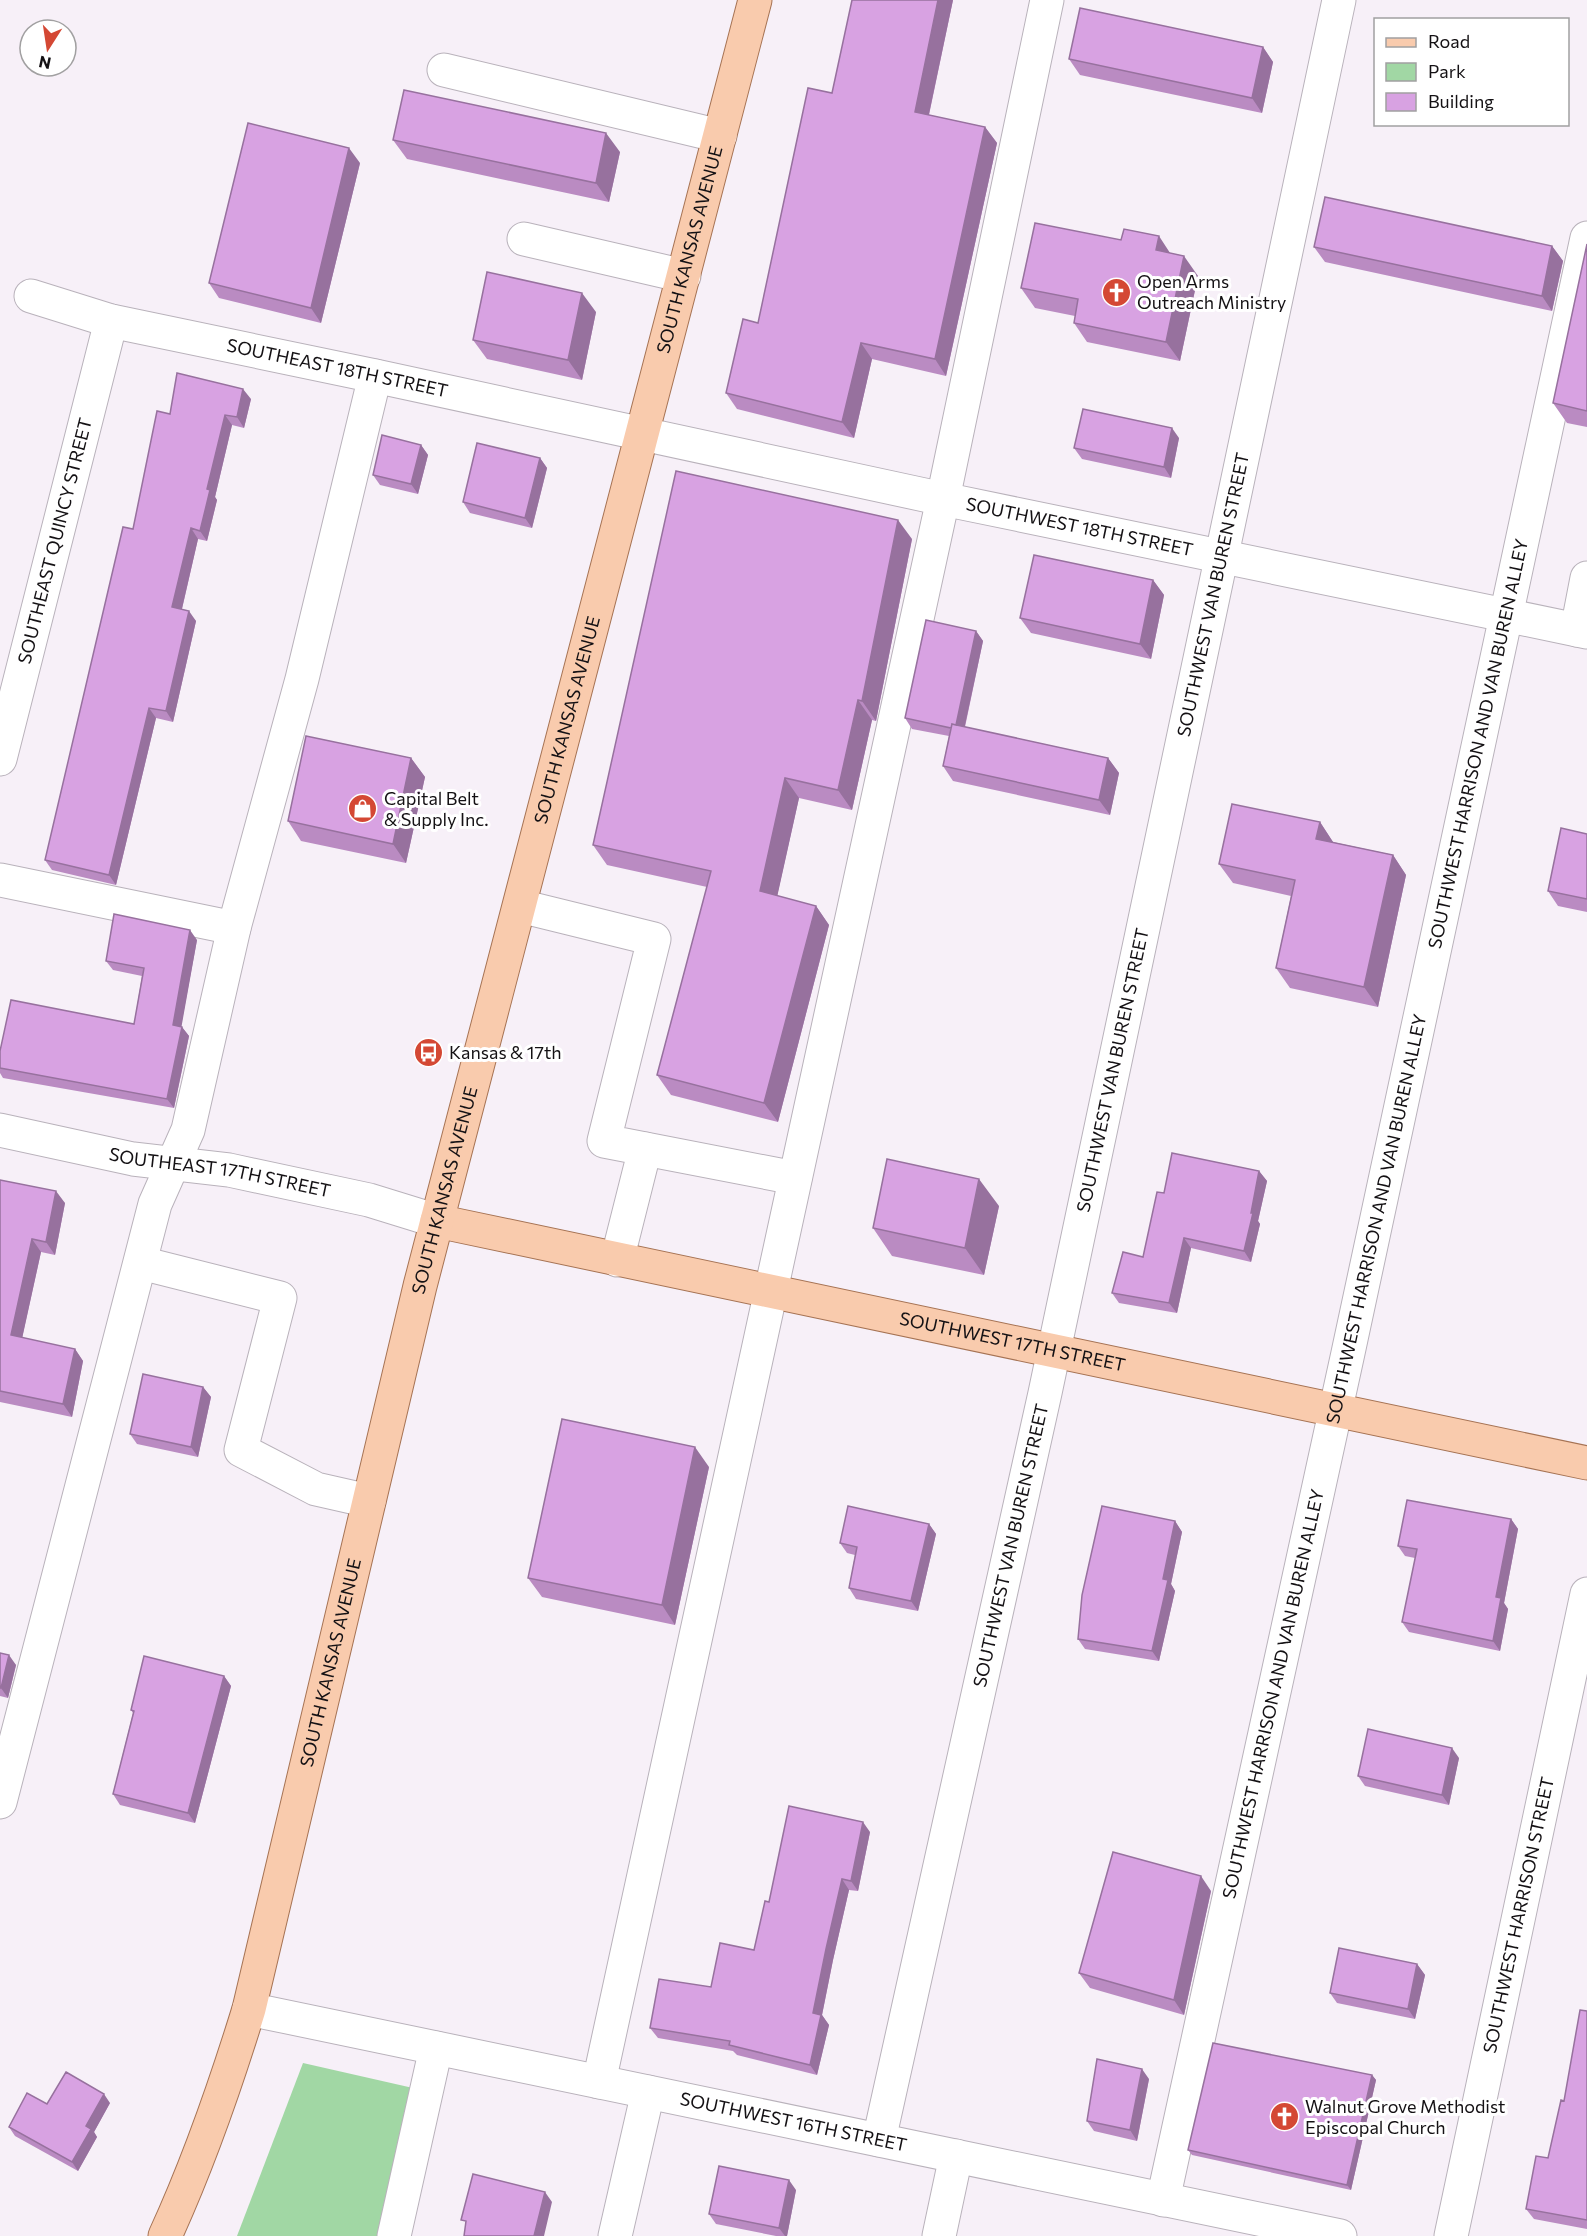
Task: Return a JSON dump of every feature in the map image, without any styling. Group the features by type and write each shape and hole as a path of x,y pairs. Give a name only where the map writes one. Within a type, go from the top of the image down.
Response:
{"main road":[{"name":"SOUTH KANSAS AVENUE","path":"165,2236 191,2179 221,2099 249,2009 436,1221 644,434 755,0"},
{"name":"SOUTHWEST 17TH STREET","path":"436,1221 1587,1463"}],"street":[{"path":"599,2082 944,499 1047,0"},
{"name":"SOUTHWEST VAN BUREN STREET","path":"879,2140 1053,1351 1224,557 1340,0"},
{"path":"444,70 720,136"},
{"name":"SOUTHWEST HARRISON AND VAN BUREN ALLEY","path":"1163,2199 1587,238"},
{"path":"524,239 684,276"},
{"name":"SOUTHEAST 18TH STREET","path":"32,296 111,321 375,375 644,434"},
{"name":"SOUTHEAST QUINCY STREET","path":"0,759 111,321"},
{"path":"0,1802 155,1204 188,1130 234,928 303,679 375,375"},
{"name":"SOUTHWEST 18TH STREET","path":"644,434 944,499 1582,631"},
{"path":"1582,631 1587,578"},
{"path":"0,880 234,928"},
{"path":"520,906 654,939 604,1141 795,1178"},
{"name":"SOUTHEAST 17TH STREET","path":"0,1130 133,1159 229,1170 357,1198 436,1221"},
{"path":"617,1260 645,1149"},
{"path":"141,1263 280,1298 241,1450 316,1489 369,1501"},
{"name":"SOUTHWEST HARRISON STREET","path":"1451,2236 1587,1594"},
{"name":"SOUTHWEST 16TH STREET","path":"249,2009 1163,2199 1305,2232 1340,2236"},
{"path":"394,2236 436,2048"},
{"path":"615,2236 648,2092"},
{"path":"939,2236 956,2156"}],"green space":[{"path":"303,2063 413,2088 380,2236 237,2236"}],"building":[{"path":"852,0 938,0 915,112 985,127 935,359 861,343 842,422 726,393 743,319 758,323 808,88 832,93"},
{"path":"1080,8 1263,47 1252,98 1069,59"},
{"path":"404,90 606,133 596,183 393,140"},
{"path":"248,123 349,148 311,308 209,283"},
{"path":"1325,197 1552,246 1542,296 1314,247"},
{"name":"Open Arms Outreach Ministry","path":"1035,223 1121,240 1124,229 1159,236 1156,250 1184,256 1166,342 1074,323 1078,299 1021,288"},
{"path":"1587,244 1587,411 1553,403"},
{"path":"487,272 582,293 568,360 473,340"},
{"path":"177,373 243,389 237,417 225,415 207,489 210,490 200,531 191,528 172,607 189,611 166,711 149,708 109,875 45,860 123,527 133,529 157,411 170,414"},
{"path":"1083,409 1172,428 1164,467 1074,448"},
{"path":"382,435 421,445 411,484 373,475"},
{"path":"477,443 540,458 525,518 463,502"},
{"path":"676,471 898,520 862,701 858,700 838,790 785,778 760,891 816,906 764,1103 657,1075 711,871 593,845"},
{"path":"1034,555 1153,580 1140,644 1020,618"},
{"path":"926,620 976,631 956,725 952,724 951,728 905,718"},
{"path":"952,724 1108,758 1099,800 943,766"},
{"name":"Capital Belt & Supply Inc.","path":"306,736 411,758 393,844 288,821"},
{"path":"1232,804 1320,822 1316,839 1393,855 1364,987 1276,968 1295,880 1219,864"},
{"path":"1561,828 1587,834 1587,899 1548,891"},
{"path":"114,914 190,930 173,1025 182,1027 167,1099 0,1068 0,1051 11,1000 134,1024 144,968 106,961"},
{"path":"1172,1153 1259,1171 1251,1213 1253,1213 1244,1251 1184,1238 1169,1303 1112,1293 1123,1252 1143,1257 1157,1192 1164,1193"},
{"path":"887,1159 979,1179 965,1248 873,1228"},
{"path":"0,1180 56,1191 46,1242 32,1239 11,1335 75,1349 63,1404 0,1391"},
{"path":"143,1374 203,1387 191,1447 130,1434"},
{"path":"562,1419 695,1447 662,1605 528,1578"},
{"path":"1407,1500 1511,1519 1496,1597 1501,1598 1493,1641 1402,1622 1417,1549 1398,1546"},
{"path":"848,1506 929,1524 911,1601 849,1588 857,1547 840,1543"},
{"path":"1102,1506 1175,1521 1163,1579 1168,1580 1152,1651 1078,1639 1082,1595"},
{"path":"0,1653 9,1655 1,1688 0,1688"},
{"path":"144,1656 224,1676 188,1813 113,1794 134,1711 131,1710"},
{"path":"1368,1729 1452,1748 1442,1795 1358,1776"},
{"path":"789,1806 863,1822 851,1881 842,1879 826,1949 813,2013 821,2015 810,2065 729,2045 730,2041 650,2028 659,1979 711,1987 720,1943 754,1950 765,1901 769,1902"},
{"path":"1113,1852 1201,1876 1174,2000 1079,1973"},
{"path":"1339,1948 1417,1964 1408,2009 1330,1993"},
{"path":"1580,2010 1587,2011 1587,2220 1526,2209 1536,2156 1548,2158 1561,2100 1564,2101"},
{"name":"Walnut Grove Methodist Episcopal Church","path":"1213,2043 1372,2075 1347,2185 1188,2150"},
{"path":"1097,2059 1142,2069 1130,2130 1087,2121"},
{"path":"66,2072 104,2094 86,2126 91,2129 72,2162 9,2127 27,2093 47,2104"},
{"path":"719,2166 789,2180 779,2228 709,2214"},
{"path":"473,2174 545,2192 534,2236 464,2236 466,2221 461,2220"}],"place":[{"name":"Open Arms Outreach Ministry","path":"1116,292"},
{"name":"Capital Belt & Supply Inc.","path":"363,809"},
{"name":"Kansas & 17th","path":"428,1053"},
{"name":"Walnut Grove Methodist Episcopal Church","path":"1284,2117"}]}
